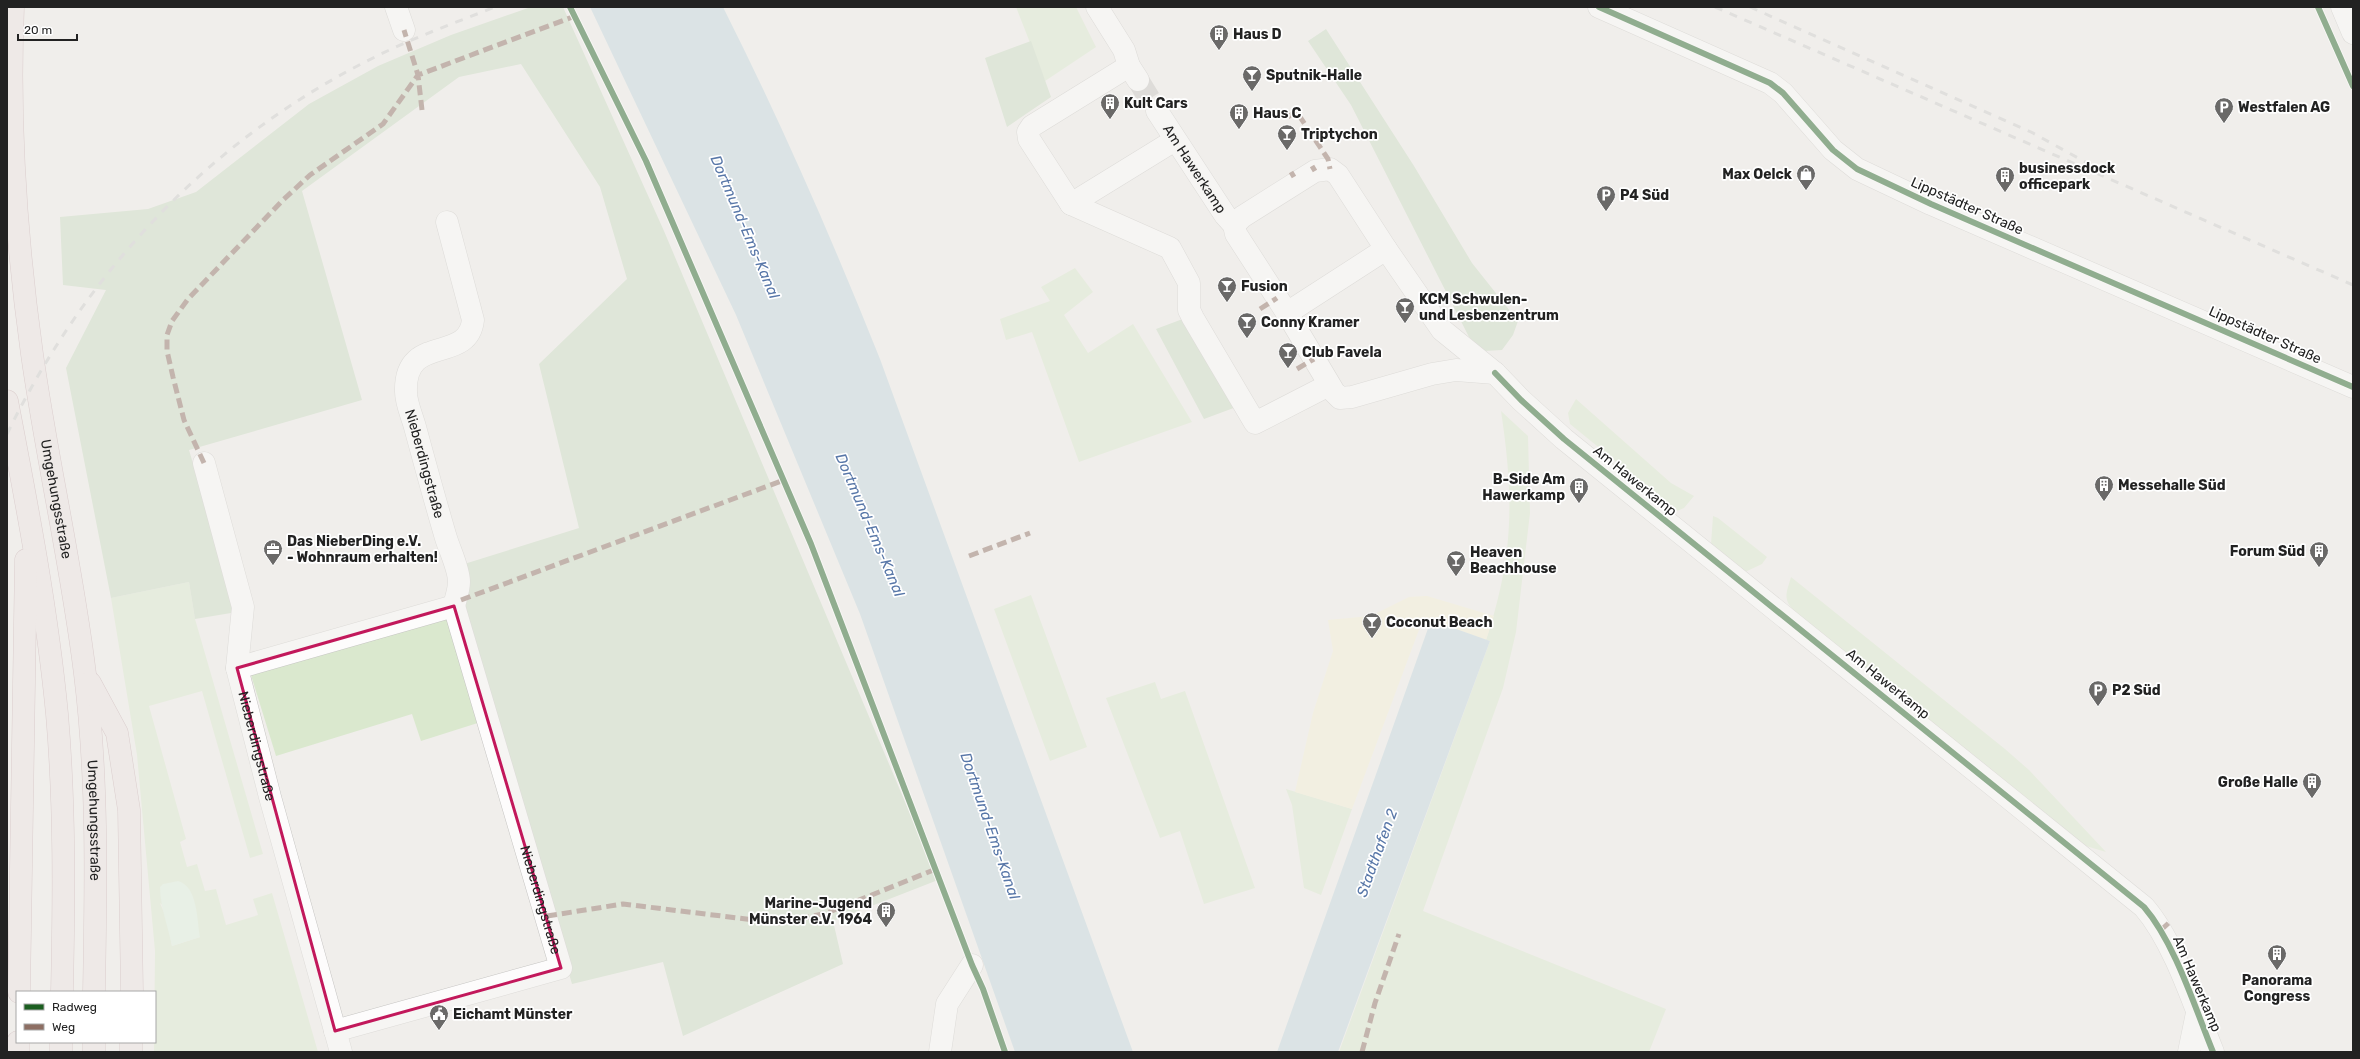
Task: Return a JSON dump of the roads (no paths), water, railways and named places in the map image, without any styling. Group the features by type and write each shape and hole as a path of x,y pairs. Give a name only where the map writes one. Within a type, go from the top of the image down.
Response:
{"highway":[{"name":"Umgehungsstraße","path":"13,7 12,148 20,252 33,357 74,596 85,675 95,822 94,991"},
{"path":"7,401 27,505 42,600 56,714 62,820 62,991"},
{"path":"19,991 27,505"},
{"path":"85,675 117,733 125,784 131,858 132,991"}],"street":[{"path":"396,7 404,30"},
{"path":"1097,7 1124,50 1133,73 1032,126 1028,132 1029,138 1071,204 1170,248 1189,283 1189,310 1255,423 1329,385"},
{"name":"Lippstädter Straße","path":"1599,7 1770,83 1783,93 1833,150 1857,169 1932,204 2353,387"},
{"path":"2342,7 2353,33"},
{"name":"Am Hawerkamp","path":"1157,111 1225,215 1234,225 1236,234 1287,313 1329,385 1340,398 1352,397 1432,374 1456,370 1495,373"},
{"path":"1071,204 1175,140"},
{"name":"Am Hawerkamp","path":"1234,225 1242,217 1315,170 1330,169 1338,175 1386,249 1442,330 1495,373 1521,400 1564,439 2134,897 2156,921 2168,942 2213,1052"},
{"name":"Nieberdingstraße","path":"335,1031 561,968 454,606 459,582 425,467 406,392 410,369 417,358 426,353 453,346 465,340 472,329 472,320 447,222"},
{"path":"1287,313 1386,249"},
{"name":"Nieberdingstraße","path":"204,463 243,607 237,668 270,797 341,1052"},
{"path":"237,668 454,606"},
{"path":"940,1052 947,1004 972,965"},
{"path":"2189,1052 2197,1013"}],"water":[{"name":"Dortmund-Ems-Kanal","path":"590,7 723,7 805,181 880,359 1133,1052 1015,1052 860,614 736,315"},
{"name":"Stadthafen 2","path":"1431,620 1490,641 1338,1052 1277,1052"}],"tunnel":[{"path":"1138,80 1157,111"}],"railway":[{"path":"7,434 39,373 76,316 117,262 162,212 211,166 264,124 320,87 395,47 495,7"},
{"path":"1715,7 2353,285"},
{"path":"1750,7 2031,132 2089,164"}],"place":[{"name":"Haus D","path":"1219,51"},
{"name":"Sputnik-Halle","path":"1252,92"},
{"name":"Kult Cars","path":"1110,120"},
{"name":"Westfalen AG","path":"2224,124"},
{"name":"Haus C","path":"1239,130"},
{"name":"Triptychon","path":"1287,151"},
{"name":"Max Oelck","path":"1806,191"},
{"name":"businessdock officepark","path":"2005,193"},
{"name":"P4 Süd","path":"1606,212"},
{"name":"Fusion","path":"1227,303"},
{"name":"KCM Schwulen- und Lesbenzentrum","path":"1405,324"},
{"name":"Conny Kramer","path":"1247,339"},
{"name":"Club Favela","path":"1288,369"},
{"name":"Messehalle Süd","path":"2104,502"},
{"name":"B-Side Am Hawerkamp","path":"1579,504"},
{"name":"Das NieberDing e.V. - Wohnraum erhalten!","path":"273,566"},
{"name":"Forum Süd","path":"2319,568"},
{"name":"Heaven Beachhouse","path":"1456,577"},
{"name":"Coconut Beach","path":"1372,639"},
{"name":"P2 Süd","path":"2098,707"},
{"name":"Große Halle","path":"2312,799"},
{"name":"Marine-Jugend Münster e.V. 1964","path":"886,928"},
{"name":"Panorama Congress","path":"2277,971"},
{"name":"Eichamt Münster","path":"439,1031"}]}
